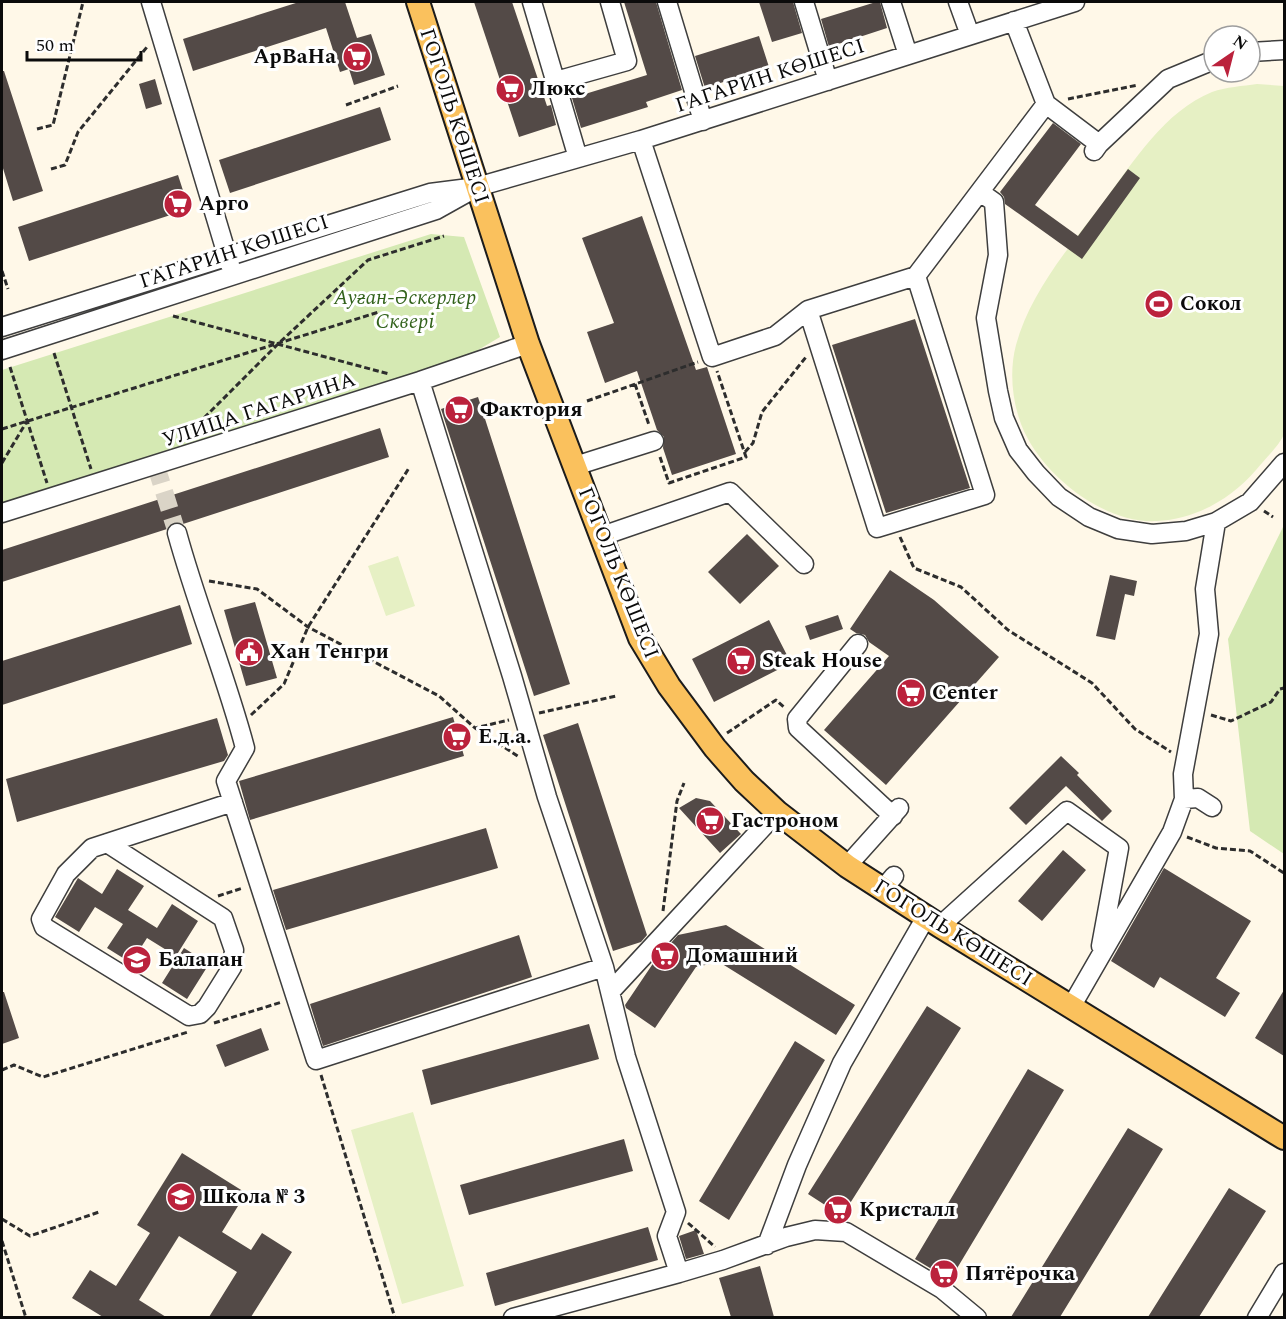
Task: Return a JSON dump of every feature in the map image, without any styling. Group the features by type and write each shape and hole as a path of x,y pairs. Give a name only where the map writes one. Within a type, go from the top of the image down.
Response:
{"main road":[{"name":"ГОГОЛЬ КӨШЕСІ","path":"418,2 528,344 640,638 653,662 715,748 744,782 777,812 848,866 889,883 933,922 1284,1138"}],"street":[{"path":"151,2 233,276"},
{"path":"532,2 578,158"},
{"path":"556,81 627,61 610,2"},
{"path":"667,2 703,121"},
{"path":"804,2 828,81"},
{"path":"891,2 908,55"},
{"path":"958,2 970,35"},
{"name":"ГАГАРИН КӨШЕСІ","path":"2,327 430,193 477,187 641,141 1075,2"},
{"path":"1014,21 1046,104 1096,148 1168,79 1202,64"},
{"path":"1262,52 1284,51"},
{"path":"641,141 712,357 775,336 808,310 916,276 1046,104"},
{"name":"ГАГАРИН КӨШЕСІ","path":"2,350 436,210 477,187"},
{"path":"980,192 994,202 998,255 986,318 1004,418 1018,450 1059,497 1089,517 1118,529 1152,534 1186,531 1216,522 1250,502 1284,463"},
{"path":"808,310 877,528 985,495 916,276"},
{"name":"УЛИЦА ГАГАРИНА","path":"2,513 156,466 528,344"},
{"path":"420,381 540,771 604,967 626,1058 676,1212 667,1236 680,1273"},
{"path":"575,466 654,441"},
{"path":"602,536 730,492 804,564"},
{"path":"1071,1007 1172,832 1184,799 1182,774 1209,634 1205,589 1216,522"},
{"path":"177,533 189,577 232,700 245,748 226,781 316,1060 604,967"},
{"path":"848,866 896,812 798,728 797,719 858,644"},
{"path":"1184,799 1198,798 1212,807"},
{"path":"107,843 223,918 234,950 232,967 207,1007 200,1014 189,1016 44,927 41,919 66,874 92,848 107,843 233,802"},
{"path":"610,991 777,812"},
{"path":"767,1245 796,1165 842,1063 933,922 1067,812 1119,848 1098,960"},
{"path":"513,1317 680,1273 786,1237 815,1230 846,1232 942,1289 977,1317"},
{"path":"1257,1317 1282,1282"}],"path":[{"path":"37,129 53,125 82,2"},
{"path":"51,169 65,165 78,132 161,30"},
{"path":"1046,104 1168,79"},
{"path":"346,105 398,86"},
{"path":"179,443 278,344 368,260 444,236"},
{"path":"2,271 8,289"},
{"path":"2,429 379,312"},
{"path":"173,316 391,375"},
{"path":"745,452 753,443 762,412 818,342"},
{"path":"54,353 93,475"},
{"path":"587,401 635,384 712,357 746,457 669,483 635,384"},
{"path":"10,367 49,489"},
{"path":"2,463 27,421"},
{"path":"239,727 284,684 308,627 409,468"},
{"path":"894,523 914,568 961,587 1008,630 1092,683 1135,729 1185,761"},
{"path":"189,577 257,589 308,627 439,696 475,728 540,771"},
{"path":"1194,710 1231,721 1271,702 1284,688"},
{"path":"475,728 616,696"},
{"path":"721,738 776,700 797,719"},
{"path":"659,940 677,801 684,783"},
{"path":"1172,832 1216,848 1250,851 1284,873"},
{"path":"199,903 259,884"},
{"path":"214,1024 295,998"},
{"path":"2,1070 14,1065 43,1077 193,1030"},
{"path":"316,1060 395,1317"},
{"path":"2,1219 30,1236 99,1212"},
{"path":"676,1212 718,1250 723,1260"},
{"path":"2,1241 26,1317"}],"green space":[{"name":"Сокол","path":"1257,84 1284,86 1284,434 1275,448 1246,480 1212,506 1171,519 1138,520 1119,515 1082,497 1051,470 1038,455 1023,428 1013,393 1012,369 1016,345 1032,305 1054,268 1152,138 1165,124 1195,100 1217,90"},
{"name":"Ауған-Әскерлер Сквері","path":"431,234 464,237 500,337 463,359 2,504 2,370"},
{"path":"1284,525 1284,854 1250,831 1228,639"},
{"path":"398,556 415,606 386,616 368,566"},
{"path":"413,1112 464,1286 402,1304 351,1130"}],"building":[{"path":"299,2 345,2 357,38 371,34 385,75 354,85 349,69 340,72 326,28 193,71 183,39"},
{"path":"474,2 512,2 547,106 551,105 556,125 519,137"},
{"path":"624,2 656,2 682,90 646,102 648,107 581,128 572,98 647,75"},
{"path":"759,2 793,2 802,33 772,42"},
{"path":"880,2 887,28 829,47 821,19"},
{"path":"759,36 769,67 705,88 695,56"},
{"path":"2,71 4,71 43,191 13,201 2,165"},
{"path":"155,79 162,104 146,109 139,84"},
{"path":"380,107 391,140 230,193 219,160"},
{"path":"1053,123 1081,144 1035,205 1078,236 1128,169 1140,178 1082,259 1005,204 1000,192"},
{"path":"178,175 189,209 29,261 18,227"},
{"path":"642,216 696,370 707,367 736,454 672,475 663,448 664,437 657,430 637,371 605,383 587,332 614,323 582,238"},
{"path":"915,319 970,488 886,513 832,345"},
{"path":"478,397 570,684 534,696 441,409"},
{"path":"380,428 389,457 183,524 173,522 167,529 2,582 2,550"},
{"name":"Steak House","path":"747,534 779,566 740,604 708,572"},
{"name":"Center","path":"890,570 934,600 999,657 886,785 824,730 889,656 869,642 865,635 850,629"},
{"path":"1110,575 1137,581 1134,596 1125,594 1115,640 1096,636"},
{"path":"255,602 277,678 246,686 224,610"},
{"path":"180,605 192,644 2,705 2,661"},
{"path":"838,615 843,629 810,640 805,626"},
{"name":"Steak House","path":"769,620 791,663 714,702 692,659"},
{"path":"453,717 464,756 250,820 239,781"},
{"path":"217,718 228,755 224,761 17,822 6,779"},
{"path":"578,723 647,935 641,942 613,951 543,735"},
{"path":"1061,756 1112,811 1102,821 1066,786 1026,825 1009,808"},
{"name":"Гастроном","path":"696,798 710,801 741,834 720,853 679,808"},
{"path":"486,828 498,868 286,930 273,890"},
{"path":"1063,850 1086,870 1042,921 1018,901"},
{"path":"1164,868 1251,921 1216,978 1240,993 1225,1017 1160,977 1154,988 1111,961"},
{"path":"117,869 144,886 128,910 157,928 172,904 198,921 176,956 147,938 131,963 107,948 123,924 95,907 79,932 55,917 78,878 102,894"},
{"path":"726,925 855,1005 836,1035 719,962 696,967 655,1028 626,1008 625,1005 654,962 678,935"},
{"path":"519,935 532,977 323,1046 310,1004"},
{"path":"184,948 209,964 187,999 162,983"},
{"path":"1284,990 1284,1056 1255,1038"},
{"path":"2,992 4,992 19,1038 2,1044"},
{"path":"927,1006 961,1028 842,1216 808,1194"},
{"path":"589,1024 599,1059 431,1105 422,1070"},
{"path":"261,1028 269,1050 225,1067 216,1045"},
{"path":"795,1041 825,1060 729,1220 699,1201"},
{"path":"1028,1069 1064,1090 950,1280 915,1259"},
{"path":"1128,1128 1163,1149 1060,1317 1011,1317"},
{"path":"624,1139 633,1171 469,1215 460,1185"},
{"path":"182,1153 246,1193 222,1232 251,1250 262,1233 292,1252 251,1317 209,1317 237,1272 179,1236 139,1300 166,1317 103,1317 72,1298 90,1270 116,1286 150,1233 137,1225"},
{"path":"1229,1188 1266,1211 1199,1317 1148,1317"},
{"path":"648,1227 658,1260 495,1306 486,1273"},
{"path":"696,1230 704,1254 686,1259 679,1236"},
{"path":"760,1266 774,1317 731,1317 719,1278"}],"tunnel":[{"path":"156,466 177,533"}],"place":[{"name":"АрВаНа","path":"357,57"},
{"name":"Люкс","path":"510,89"},
{"name":"Арго","path":"178,204"},
{"name":"Сокол","path":"1159,304"},
{"name":"Фактория","path":"459,410"},
{"name":"Хан Тенгри","path":"249,652"},
{"name":"Steak House","path":"741,661"},
{"name":"Center","path":"911,693"},
{"name":"Е.д.а.","path":"457,737"},
{"name":"Гастроном","path":"710,821"},
{"name":"Домашний","path":"665,956"},
{"name":"Балапан","path":"137,960"},
{"name":"Школа № 3","path":"181,1197"},
{"name":"Кристалл","path":"838,1210"},
{"name":"Пятёрочка","path":"944,1274"}]}
